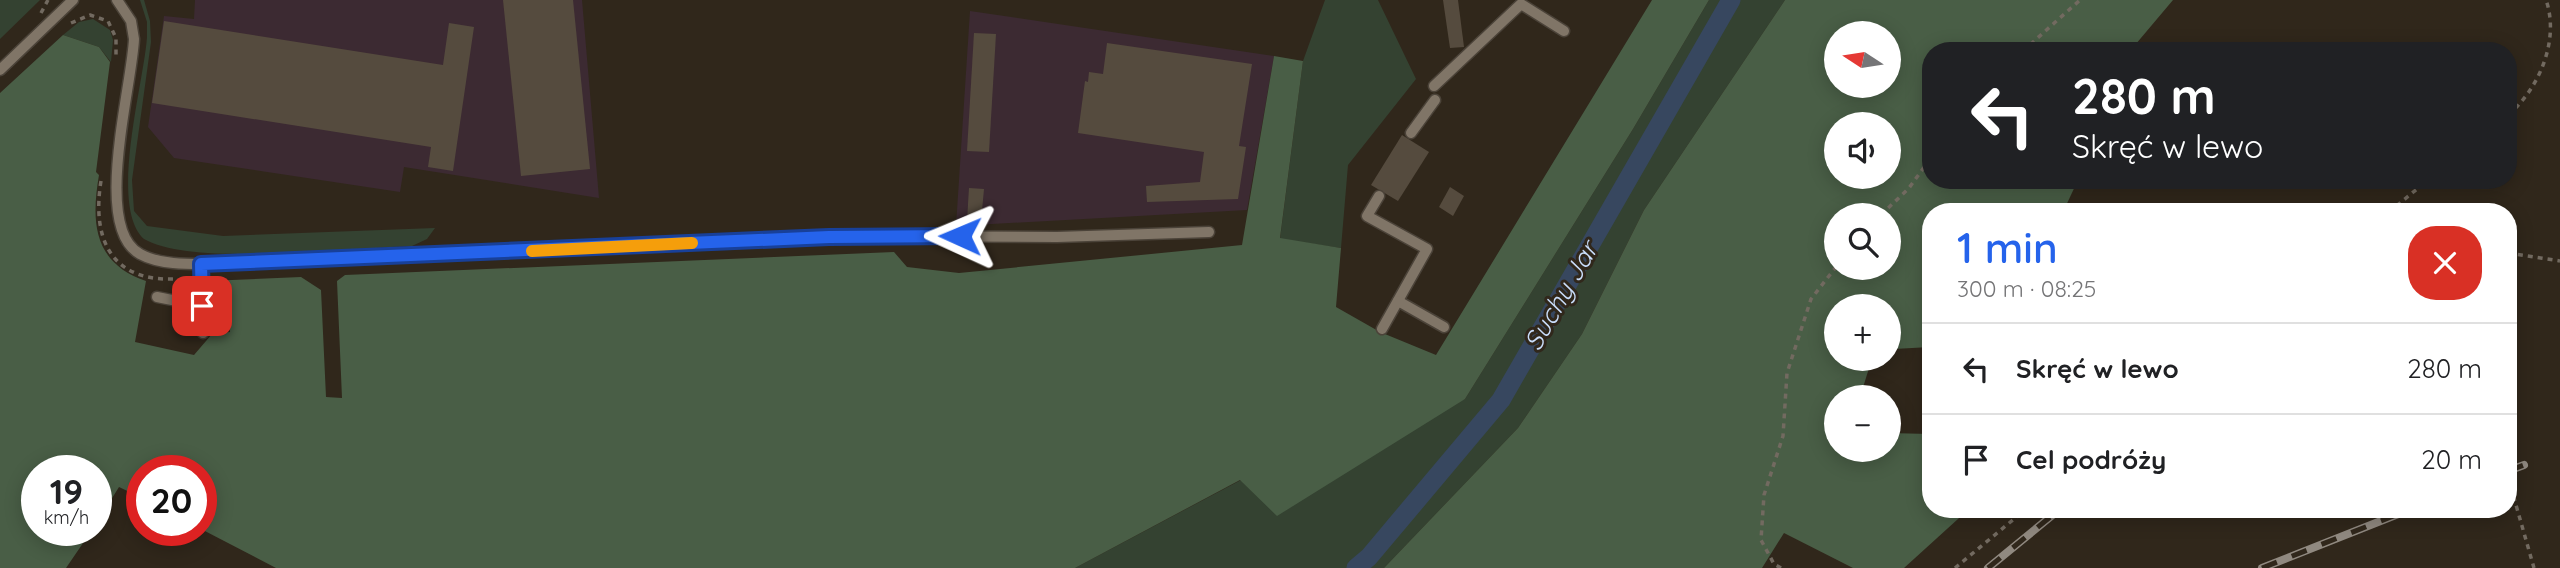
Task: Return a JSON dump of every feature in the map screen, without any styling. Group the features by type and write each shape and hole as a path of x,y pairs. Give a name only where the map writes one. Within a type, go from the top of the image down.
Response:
{"lane":[{"path":"0,70 73,0"},
{"path":"117,0 131,21 134,39 115,199 119,230 130,247 147,257 201,264 862,236 1057,237 1209,232"},
{"path":"1434,86 1517,2 1564,31"},
{"path":"1411,133 1434,100"},
{"path":"1379,196 1367,216 1427,249 1382,329"},
{"path":"201,264 202,333"},
{"path":"157,297 202,306"},
{"path":"1398,301 1444,327"}],"path":[{"path":"42,7 48,0"},
{"path":"2032,42 2080,0"},
{"path":"2517,107 2540,75 2549,43 2551,13 2546,0"},
{"path":"66,28 77,19 90,15 108,21 116,38 116,66"},
{"path":"1893,203 1922,170"},
{"path":"103,171 98,222 101,236 115,258 131,271 150,278 201,278"},
{"path":"2400,203 2417,189"},
{"path":"2517,254 2560,261"},
{"path":"1781,568 1774,564 1761,540 1764,495 1783,436 1787,373 1811,299 1826,280"},
{"path":"2517,508 2534,568"},
{"path":"1955,568 2015,518"}],"shaded area":[{"path":"195,0 582,0 599,198 404,167 400,192 174,158 148,127 164,16 194,19"},
{"path":"970,11 1274,56 1247,210 956,226"}],"green space":[{"path":"0,0 40,0 0,39"},
{"path":"140,0 144,0 150,21 151,42 132,180 134,211 147,226 223,236 435,228 427,239 412,246 234,254 167,247 144,239 134,223 129,200 128,173 147,37 147,22"},
{"path":"1325,0 1378,0 1416,79 1348,165 1341,248 1280,239 1303,61"},
{"path":"1652,0 1709,0 1633,129 1465,399 1277,516 1240,480 1075,568 276,568 217,537 217,455 126,455 126,490 119,487 112,498 112,455 21,455 21,546 81,546 66,568 0,568 0,93 63,35 99,47 110,62 96,172 99,175 96,224 106,252 115,263 128,273 146,281 135,342 194,355 212,334 230,332 229,308 215,308 215,318 208,304 208,281 301,277 321,290 326,397 342,398 337,281 345,275 894,252 907,267 959,273 1242,245 1274,56 1303,61 1280,238 1341,248 1336,307 1380,332 1436,355"},
{"path":"1709,0 1785,0 1644,210 1582,334 1518,428 1384,568 1075,568 1241,480 1465,399 1633,129"},
{"path":"1785,0 2173,0 2138,42 1922,42 1922,189 2074,189 2067,203 1922,203 1922,347 1901,349 1901,294 1824,294 1824,371 1868,371 1864,385 1824,385 1824,462 1901,462 1901,433 1922,434 1922,518 1959,518 1904,568 1853,568 1784,533 1762,568 1384,568 1518,428 1582,334 1644,210"},
{"path":"93,19 110,30 113,40 111,62 99,47 63,35 79,22"}],"building":[{"path":"503,0 573,0 590,169 521,176"},
{"path":"1443,0 1458,0 1464,47 1450,48"},
{"path":"164,21 443,65 449,23 474,27 453,171 428,167 431,147 152,103"},
{"path":"974,33 996,34 989,152 967,151"},
{"path":"1107,43 1252,64 1239,146 1246,147 1238,199 1147,202 1146,186 1200,182 1204,152 1078,133 1085,81 1088,82 1089,72 1103,74"},
{"path":"1402,135 1429,152 1398,201 1371,185"},
{"path":"1450,187 1464,196 1453,216 1439,207"},
{"path":"969,188 984,189 981,222 967,221"}],"waterway":[{"name":"Suchy Jar","path":"1356,568 1369,557 1501,400 1731,0"}],"railway":[{"path":"2517,468 2524,465"},
{"path":"1988,568 2049,518"},
{"path":"2262,568 2388,518"}],"slow traffic":[{"path":"532,251 692,243"}],"route":[{"path":"202,306 201,264 829,237 960,236"}]}
